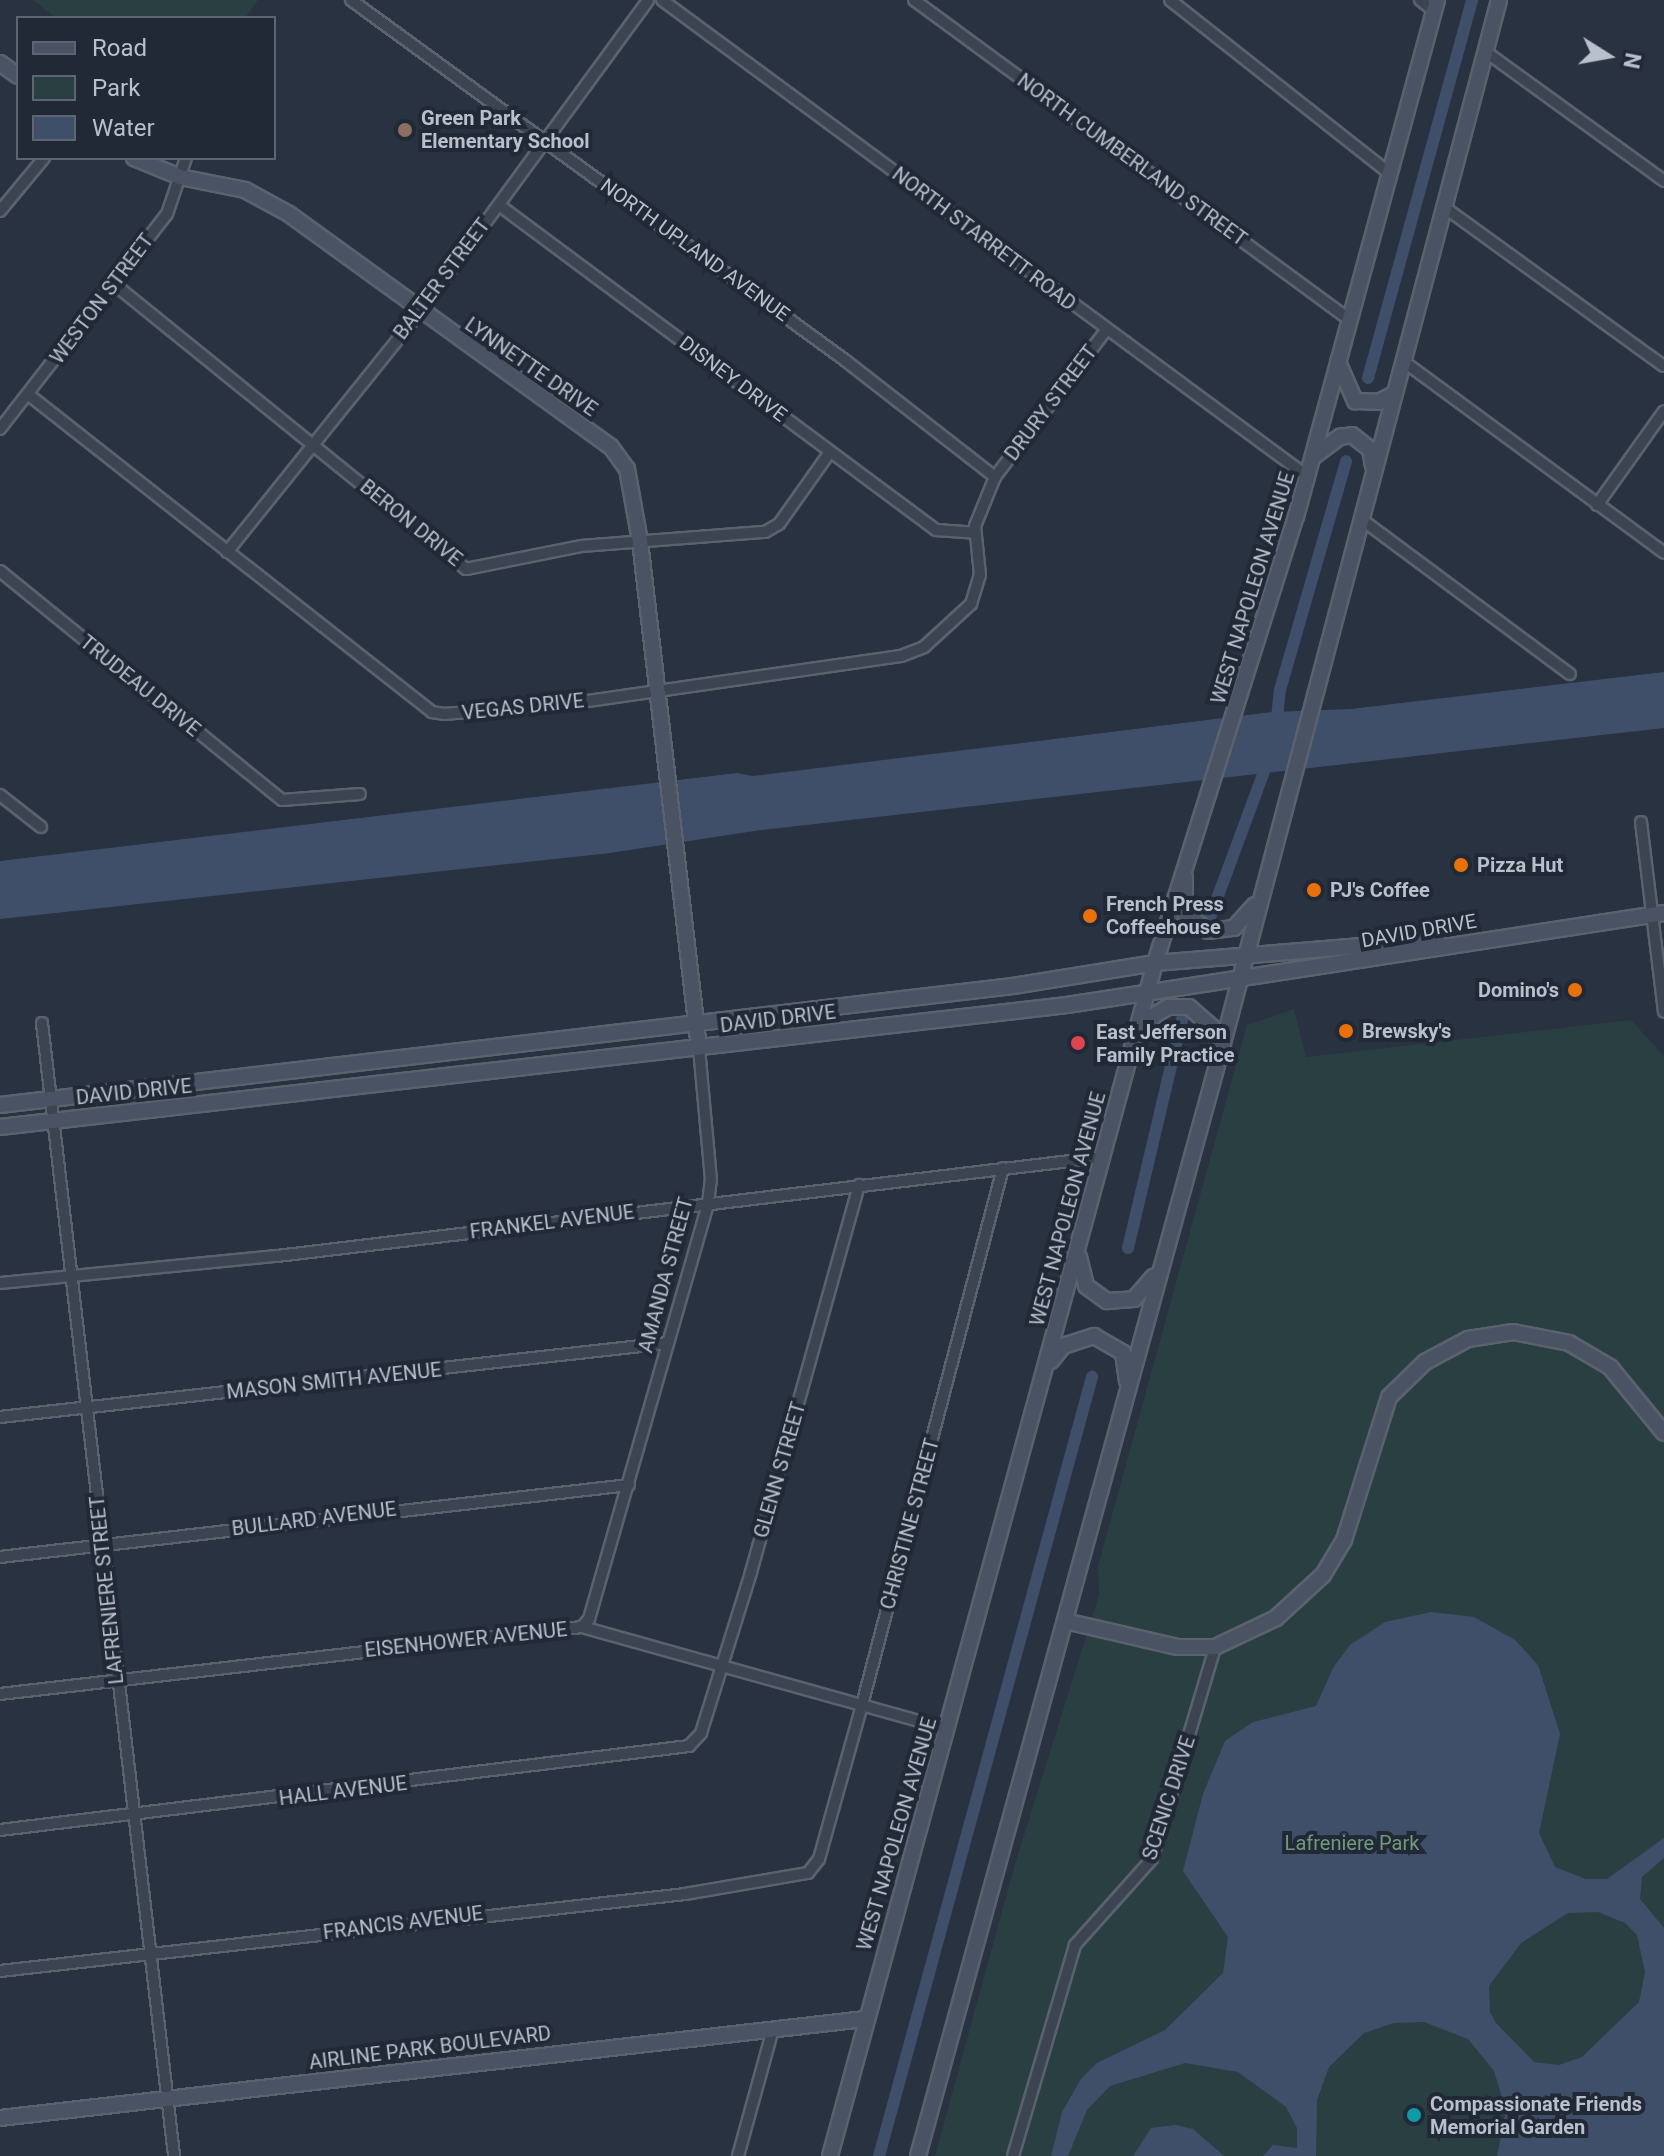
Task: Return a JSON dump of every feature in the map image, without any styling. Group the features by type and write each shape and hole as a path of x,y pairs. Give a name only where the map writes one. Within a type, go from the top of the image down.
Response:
{"main road":[{"path":"918,2156 1221,1051 1258,900 1499,0"},
{"name":"WEST NAPOLEON AVENUE","path":"830,2156 1155,963 1185,861 1242,696 1313,457 1436,5"},
{"name":"LYNNETTE DRIVE","path":"139,160 180,177 245,190 289,214 420,312 611,447 627,469 640,541 670,779"},
{"path":"1338,362 1355,401 1379,402 1394,394"},
{"path":"1313,457 1340,437 1352,435 1370,449 1374,470"},
{"name":"AMANDA STREET","path":"670,779 699,1023 699,1048"},
{"path":"1185,861 1185,913 1196,925 1219,933 1234,928 1258,900"},
{"name":"DAVID DRIVE","path":"0,1127 699,1048 1239,980 1657,914"},
{"name":"DAVID DRIVE","path":"0,1105 1013,986 1155,963 1557,928"},
{"path":"1135,1043 1153,1016 1168,1007 1189,1007 1213,1028 1221,1051"},
{"path":"370,1060 373,1085"},
{"path":"1078,1248 1086,1286 1107,1301 1134,1299 1162,1264"},
{"path":"1065,1621 1160,1646 1215,1647 1262,1628 1323,1575 1344,1540 1389,1397 1445,1348 1513,1332 1569,1343 1610,1367 1664,1433"},
{"path":"1045,1373 1063,1346 1078,1337 1094,1336 1123,1353 1127,1393"},
{"name":"AIRLINE PARK BOULEVARD","path":"0,2118 865,2019"}],"street":[{"name":"NORTH UPLAND AVENUE","path":"351,0 545,140 995,477"},
{"name":"BALTER STREET","path":"227,552 312,442 420,312 648,0"},
{"name":"NORTH STARRETT ROAD","path":"662,0 1307,476"},
{"name":"NORTH CUMBERLAND STREET","path":"914,0 1350,320"},
{"path":"1170,0 1390,174"},
{"path":"1420,0 1436,5"},
{"path":"1486,52 1664,181"},
{"path":"0,211 42,160"},
{"name":"WESTON STREET","path":"0,429 167,214 185,160"},
{"name":"DISNEY DRIVE","path":"499,205 936,530 975,533"},
{"path":"1444,207 1664,366"},
{"name":"BERON DRIVE","path":"114,284 466,569 581,546 765,532 779,524 830,452"},
{"name":"DRURY STREET","path":"995,477 1106,330"},
{"path":"1403,361 1664,553"},
{"name":"VEGAS DRIVE","path":"29,395 432,712 574,703 901,656 924,647 971,604 980,575 975,533 981,504 995,477"},
{"path":"1597,505 1664,411"},
{"path":"1361,519 1570,674"},
{"name":"TRUDEAU DRIVE","path":"0,571 282,800 360,794"},
{"path":"0,795 41,827"},
{"path":"1641,822 1657,914 1664,1012"},
{"name":"LAFRENIERE STREET","path":"42,1023 174,2156"},
{"name":"AMANDA STREET","path":"582,1627 589,1619 629,1485 708,1203 711,1180 699,1048"},
{"name":"FRANKEL AVENUE","path":"0,1283 1103,1157"},
{"name":"CHRISTINE STREET","path":"806,1874 819,1859 862,1705 1003,1168"},
{"name":"GLENN STREET","path":"684,1747 701,1733 859,1185"},
{"name":"MASON SMITH AVENUE","path":"0,1417 668,1343"},
{"name":"BULLARD AVENUE","path":"0,1557 629,1485"},
{"name":"EISENHOWER AVENUE","path":"0,1694 582,1627 947,1729"},
{"name":"SCENIC DRIVE","path":"1013,2156 1075,1945 1152,1859 1215,1647"},
{"name":"HALL AVENUE","path":"0,1830 684,1747"},
{"name":"FRANCIS AVENUE","path":"0,1971 685,1894 806,1874"},
{"path":"738,2156 773,2029"}],"green space":[{"path":"33,0 258,0 246,16 53,16"},
{"name":"Lafreniere Park","path":"1294,1009 1306,1057 1631,1020 1664,1056 1664,2156 935,2156 1015,1864 1099,1595 1098,1566 1247,1025"}],"water":[{"path":"1664,672 1664,728 761,830 610,853 0,919 0,861 737,773 753,776 1273,712 1351,709"},
{"path":"1431,1612 1474,1617 1515,1640 1538,1665 1560,1734 1539,1833 1555,1867 1586,1879 1607,1879 1664,1838 1664,1858 1642,1877 1640,1899 1664,1928 1664,2156 1497,2156 1506,2111 1494,2071 1468,2039 1424,2022 1394,2023 1364,2033 1329,2067 1317,2100 1316,2156 1263,2156 1273,2145 1297,2148 1297,2128 1286,2107 1238,2072 1185,2063 1110,2086 1087,2110 1068,2156 1051,2156 1062,2112 1081,2079 1097,2063 1165,2030 1223,1973 1228,1937 1183,1871 1203,1794 1225,1741 1253,1722 1316,1706 1333,1668 1350,1645 1385,1622","holes":["1598,1912 1625,1923 1637,1935 1645,1972 1639,2002 1582,2057 1559,2065 1534,2062 1496,2023 1490,2012 1489,1986 1521,1943 1568,1913"]},
{"path":"1175,2125 1193,2129 1224,2156 1133,2156 1151,2128"}],"waterway":[{"path":"1368,378 1472,0"},
{"path":"1276,727 1280,690 1346,461"},
{"path":"1208,923 1268,761"},
{"path":"1128,1248 1183,1016"},
{"path":"879,2156 1092,1377"}],"place":[{"name":"Green Park Elementary School","path":"405,130"},
{"name":"Pizza Hut","path":"1461,865"},
{"name":"PJ's Coffee","path":"1314,890"},
{"name":"French Press Coffeehouse","path":"1090,916"},
{"name":"Domino's","path":"1575,990"},
{"name":"Brewsky's","path":"1346,1031"},
{"name":"East Jefferson Family Practice","path":"1078,1043"},
{"name":"Compassionate Friends Memorial Garden","path":"1414,2115"}]}
